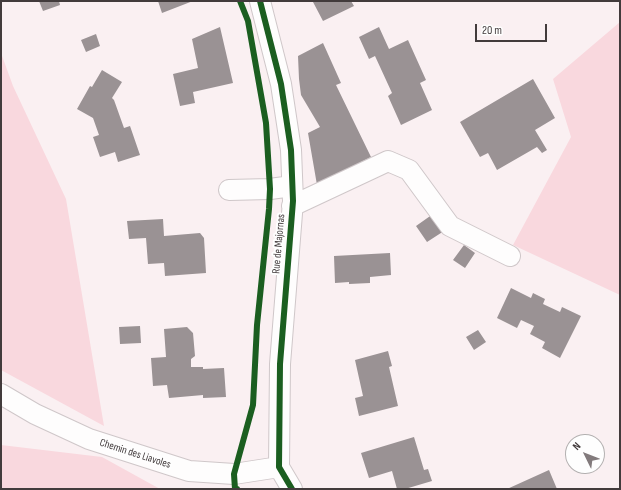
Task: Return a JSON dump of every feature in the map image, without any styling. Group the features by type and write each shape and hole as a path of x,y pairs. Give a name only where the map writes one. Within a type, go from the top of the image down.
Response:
{"street":[{"name":"Rue de Majornas","path":"260,1 281,84 291,150 292,206 280,364 279,467"},
{"path":"292,206 388,161 409,170 450,226 510,256"},
{"path":"229,190 270,189 292,186"},
{"name":"Chemin des Liavoles","path":"1,394 35,414 89,439 189,471 234,474 279,467"},
{"path":"279,467 292,489"}],"shaded area":[{"path":"620,22 620,295 513,245 571,137 553,79"},
{"path":"1,53 13,86 66,199 104,426 1,370"},
{"path":"1,445 102,457 160,489 1,489"}],"building":[{"path":"39,1 59,1 60,5 43,11"},
{"path":"158,1 193,1 162,13"},
{"path":"351,1 354,6 323,21 313,2"},
{"path":"220,27 233,83 193,92 195,103 180,106 173,74 198,68 192,39"},
{"path":"379,27 389,49 408,40 426,80 420,83 432,110 401,125 388,96 392,93 375,56 369,59 359,37"},
{"path":"96,34 100,46 86,52 81,40"},
{"path":"323,43 341,83 336,85 371,157 317,185 308,133 320,127 301,95 298,56"},
{"path":"102,70 122,82 112,98 124,128 130,126 140,155 118,162 115,152 100,157 93,137 99,135 93,118 77,109 90,86 92,87"},
{"path":"533,79 555,118 535,130 547,150 542,153 537,147 497,170 488,153 480,157 460,122"},
{"path":"433,214 444,231 427,242 416,226"},
{"path":"163,219 164,236 200,233 204,238 206,273 165,276 164,263 148,264 146,238 129,239 127,221"},
{"path":"464,245 475,253 465,268 453,260"},
{"path":"390,253 391,275 370,277 370,283 335,283 334,256"},
{"path":"511,288 531,298 533,293 545,299 543,304 560,312 562,307 581,316 560,358 542,348 545,342 530,334 534,326 521,320 517,328 497,318"},
{"path":"140,326 141,343 120,344 119,327"},
{"path":"187,327 193,333 195,356 191,359 191,367 203,367 203,369 224,368 226,397 203,398 203,395 169,398 167,385 153,386 151,358 166,357 164,329"},
{"path":"478,330 486,342 474,350 466,337"},
{"path":"388,351 392,366 389,367 398,406 359,416 355,398 363,396 355,360"},
{"path":"414,437 424,470 428,469 432,481 405,489 397,489 392,471 369,478 361,453"},
{"path":"549,470 557,489 507,489"}],"cycle path":[{"path":"237,489 235,489 234,474 253,405 257,325 270,189 266,123 248,21 240,1"},
{"path":"260,1 281,84 291,150 293,201 280,364 279,467 292,489"}]}
